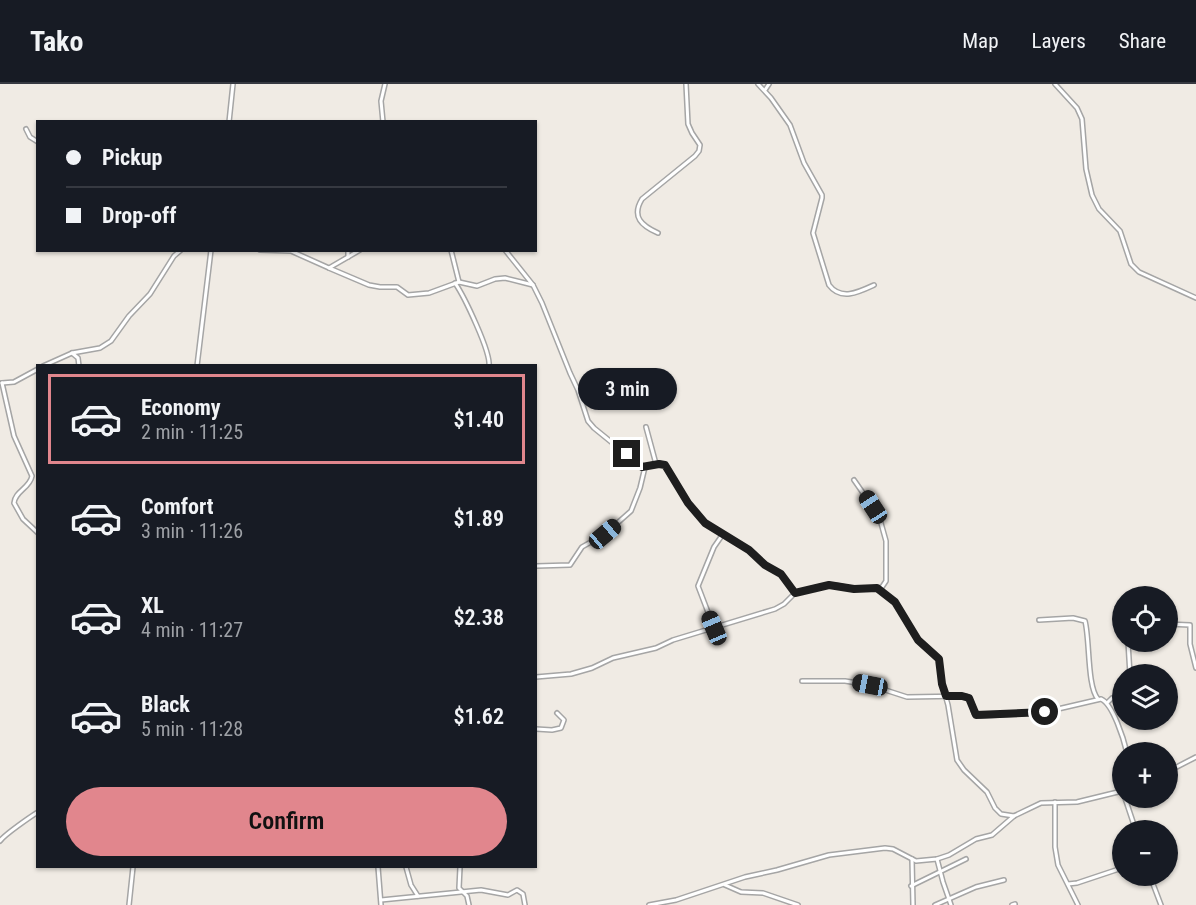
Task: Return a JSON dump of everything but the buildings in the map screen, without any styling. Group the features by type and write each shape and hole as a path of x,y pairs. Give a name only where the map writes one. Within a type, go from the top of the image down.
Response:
{"street":[{"path":"229,119 233,84"},
{"path":"383,120 381,101 386,84"},
{"path":"658,233 640,222 639,203 695,156 700,148 688,124 686,84"},
{"path":"758,84 765,90 790,125 804,163 822,195 813,233 829,285 834,291 848,294 874,285"},
{"path":"765,90 769,84"},
{"path":"1055,84 1080,113 1086,169 1092,195 1099,209 1120,231 1131,264 1139,272 1196,298"},
{"path":"26,129 30,137 36,141"},
{"path":"47,364 72,353 100,348 111,341 129,316 150,294 179,252"},
{"path":"197,364 211,252"},
{"path":"293,252 369,285 380,288 396,287 408,295 429,293 457,282 474,287 491,279 501,278 533,285"},
{"path":"348,252 348,257"},
{"path":"329,268 357,252"},
{"path":"452,252 457,282 483,343 489,364"},
{"path":"507,252 533,285 578,390 588,421 645,467"},
{"path":"72,353 78,358 79,364"},
{"path":"36,370 14,382 1,382 14,436 32,476 31,481 15,496 14,503 22,519 36,531"},
{"path":"646,428 656,464"},
{"path":"645,467 663,464 668,468 694,512 705,523 749,550 765,565 781,574 795,593"},
{"path":"537,566 570,565 584,545 599,538 615,526 631,511 645,467"},
{"path":"537,677 571,674 592,668 613,658 656,648 674,640 780,607 795,593 829,585 854,589 882,586 886,581 886,541 879,516 854,480"},
{"path":"714,628 698,586 714,547 723,534"},
{"path":"877,588 895,602 918,640 939,659 954,745 960,765 987,792 998,811 1007,816 1014,816"},
{"path":"1039,620 1073,618 1085,621 1092,687 1098,699"},
{"path":"1178,624 1190,624 1190,644 1196,668"},
{"path":"802,681 845,681 870,685 907,697 962,696 969,698 974,713 981,716 1045,712 1098,699 1108,702"},
{"path":"1108,702 1112,698"},
{"path":"1108,702 1124,742"},
{"path":"537,729 561,728 564,720 557,713"},
{"path":"1178,767 1196,758"},
{"path":"649,905 676,900 795,863 850,851 885,848 893,849 920,861 937,859 959,850 976,839 992,835 1014,816 1034,805 1077,802 1112,793"},
{"path":"1055,802 1055,847 1058,865 1078,905"},
{"path":"0,841 3,835 22,825 36,814"},
{"path":"912,859 913,905"},
{"path":"937,859 951,905"},
{"path":"911,886 966,860"},
{"path":"129,905 133,868"},
{"path":"378,868 381,903 418,896 481,890 503,895 517,890 523,894 525,905"},
{"path":"406,868 411,885 418,896"},
{"path":"460,868 459,886 468,899 469,905"},
{"path":"1068,884 1112,871"},
{"path":"936,905 976,887 1004,880"},
{"path":"724,885 741,892 762,892 798,905"},
{"path":"1154,886 1161,905"}],"route":[{"path":"627,454 642,467 665,465 694,512 705,523 749,550 765,565 778,571 795,593 829,585 854,589 877,588 884,592 895,602 918,640 939,659 946,696 966,696 976,715 1045,712"}]}
